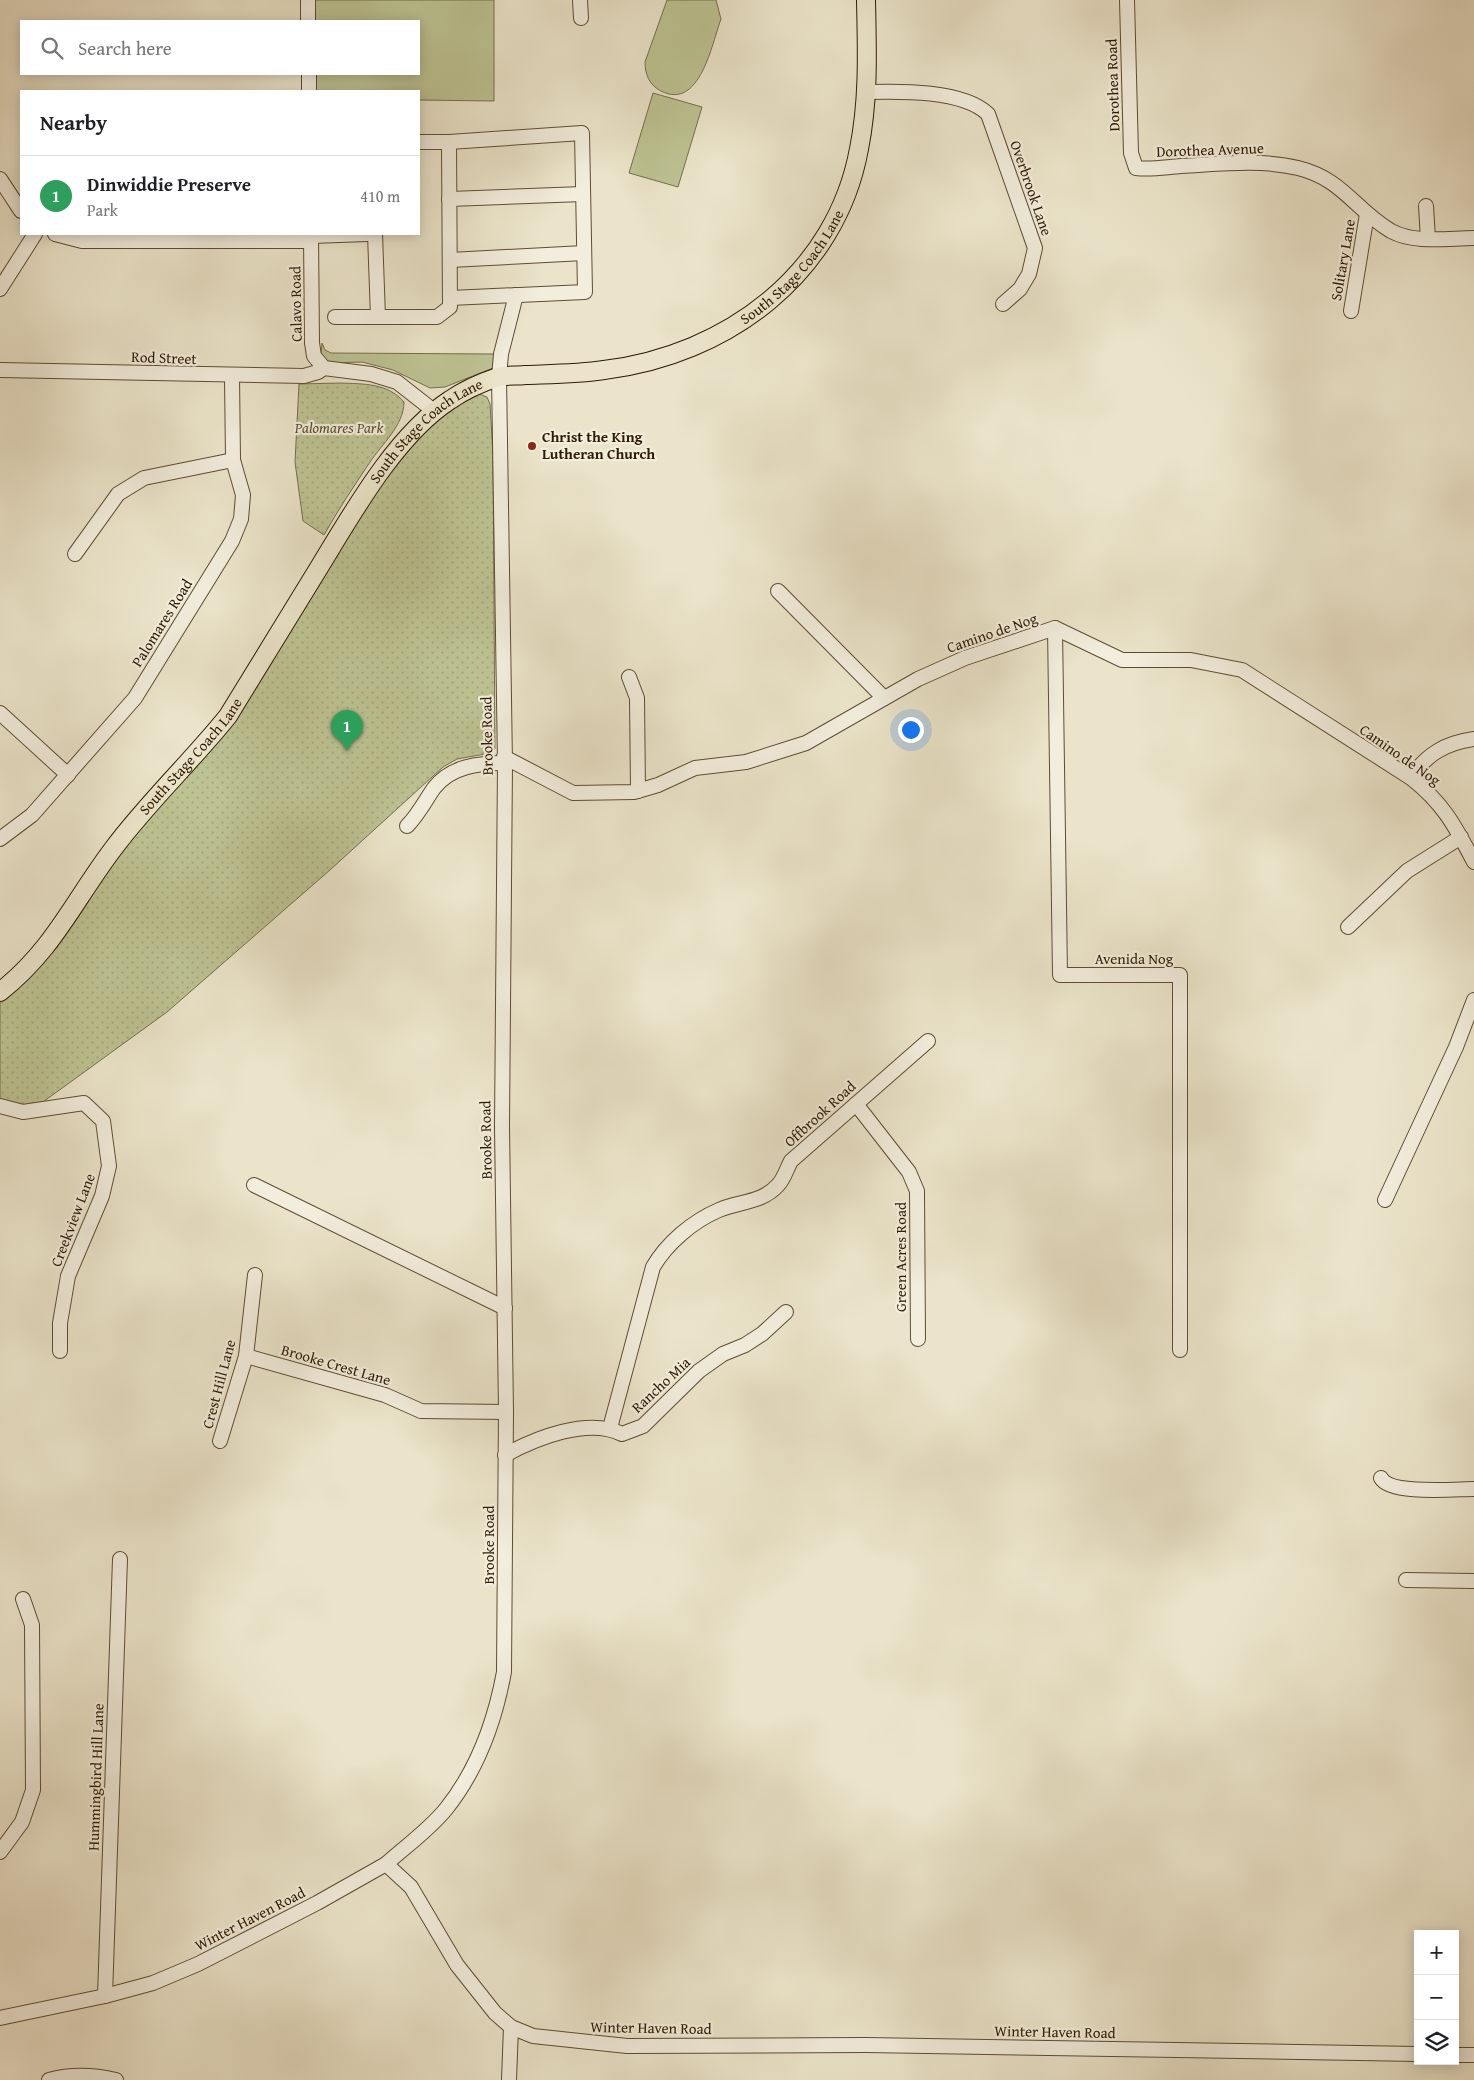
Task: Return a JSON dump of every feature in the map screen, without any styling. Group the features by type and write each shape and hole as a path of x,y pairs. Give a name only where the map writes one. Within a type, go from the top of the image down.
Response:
{"main road":[{"name":"South Stage Coach Lane","path":"0,992 20,977 50,944 117,843 228,716 364,493 434,411 453,398 499,377 606,370 673,355 719,335 768,304 802,269 839,212 847,194 859,150 867,92 866,0"}],"street":[{"path":"308,0 308,20"},
{"path":"580,0 581,18"},
{"name":"Dorothea Road","path":"1128,0 1130,153 1136,168"},
{"path":"309,75 309,90"},
{"name":"Overbrook Lane","path":"867,92 904,91 936,94 981,107 988,114 1035,248 1029,274 1020,289 1003,304"},
{"path":"420,142 449,142 582,133 585,292 450,298"},
{"path":"335,317 437,317 450,307 449,142"},
{"name":"Dorothea Avenue","path":"1136,168 1247,163 1295,167 1316,172 1331,180 1367,214 1392,231 1428,239 1474,238"},
{"path":"0,178 20,209"},
{"path":"449,199 583,194"},
{"path":"1426,206 1428,239"},
{"name":"Solitary Lane","path":"1351,311 1367,214"},
{"path":"0,289 34,235"},
{"path":"60,235 82,241 348,235"},
{"path":"375,235 378,317"},
{"name":"Calavo Road","path":"311,237 312,343 314,356 324,368"},
{"path":"450,260 584,253"},
{"name":"Brooke Road","path":"386,1864 446,1809 466,1778 487,1738 498,1704 506,1646 506,1412 502,1126 504,760 499,377 501,354 516,295"},
{"path":"324,368 371,374 397,382 434,411"},
{"name":"Rod Street","path":"0,370 304,376 324,368"},
{"name":"Palomares Road","path":"0,839 32,815 135,698 232,541 241,519 243,495 233,460 232,376"},
{"path":"76,554 118,494 144,478 233,460"},
{"path":"778,590 884,698"},
{"name":"Camino de Nog","path":"504,760 573,792 584,794 638,791 658,785 695,768 746,762 806,743 884,698 965,658 1055,628 1122,660 1190,660 1242,670 1411,778 1434,796 1451,819 1474,862"},
{"name":"Avenida Nog","path":"1055,628 1060,975 1180,974 1180,1350"},
{"path":"629,676 637,698 638,791"},
{"path":"0,713 68,775"},
{"path":"1411,778 1417,769 1438,750 1457,742 1474,739"},
{"path":"406,826 436,786 452,774 477,764 504,760"},
{"path":"1348,927 1407,871 1461,837"},
{"path":"1386,1200 1456,1047 1474,1000"},
{"name":"Offbrook Road","path":"610,1428 653,1267 661,1253 690,1228 720,1210 753,1202 769,1193 780,1184 792,1161 928,1041"},
{"name":"Creekview Lane","path":"0,1106 22,1112 84,1103 102,1121 109,1154 108,1176 68,1276 60,1324 60,1351"},
{"name":"Green Acres Road","path":"856,1104 909,1172 918,1191 918,1339"},
{"path":"254,1185 505,1308"},
{"name":"Crest Hill Lane","path":"220,1441 246,1356 255,1275"},
{"name":"Rancho Mia","path":"505,1455 548,1434 610,1428 622,1434 643,1426 699,1371 723,1354 746,1345 762,1334 786,1312"},
{"name":"Brooke Crest Lane","path":"246,1356 385,1395 421,1411 506,1412"},
{"path":"1381,1478 1382,1481 1400,1489 1474,1489"},
{"name":"Hummingbird Hill Lane","path":"105,1996 120,1559"},
{"path":"1406,1580 1474,1581"},
{"path":"0,1852 22,1822 33,1790 32,1625 23,1599"},
{"name":"Winter Haven Road","path":"0,2018 105,1996 153,1983 198,1964 316,1903 386,1864 411,1887 457,1965 495,2013 511,2027 533,2036 627,2046 866,2045 1414,2054"},
{"path":"509,2080 511,2027"},
{"path":"1459,2055 1474,2055"},
{"path":"49,2080 64,2076 102,2076 116,2080"}],"green space":[{"path":"313,0 494,0 494,101 420,100 420,90 313,90 313,75 420,75 420,20 313,20"},
{"path":"667,0 716,0 721,19 702,72 686,92 674,95 653,86 648,79 645,66"},
{"path":"653,93 702,107 678,187 629,173"},
{"path":"322,343 325,350 331,353 494,354 493,368 445,387 430,388 393,370 362,362 331,363 321,356"},
{"name":"Palomares Park","path":"299,384 366,384 383,388 398,396 404,402 400,419 392,434 370,462 324,535 303,521 295,462"},
{"path":"479,394 487,397 490,404 493,456 495,749 491,753 457,759 443,767 330,870 167,1012 36,1107 0,1104 0,1001 20,984 84,896 235,710 391,460 442,414"}],"place":[{"name":"Christ the King Lutheran Church","path":"532,446"},
{"name":"Dinwiddie Preserve","path":"347,751"}]}
